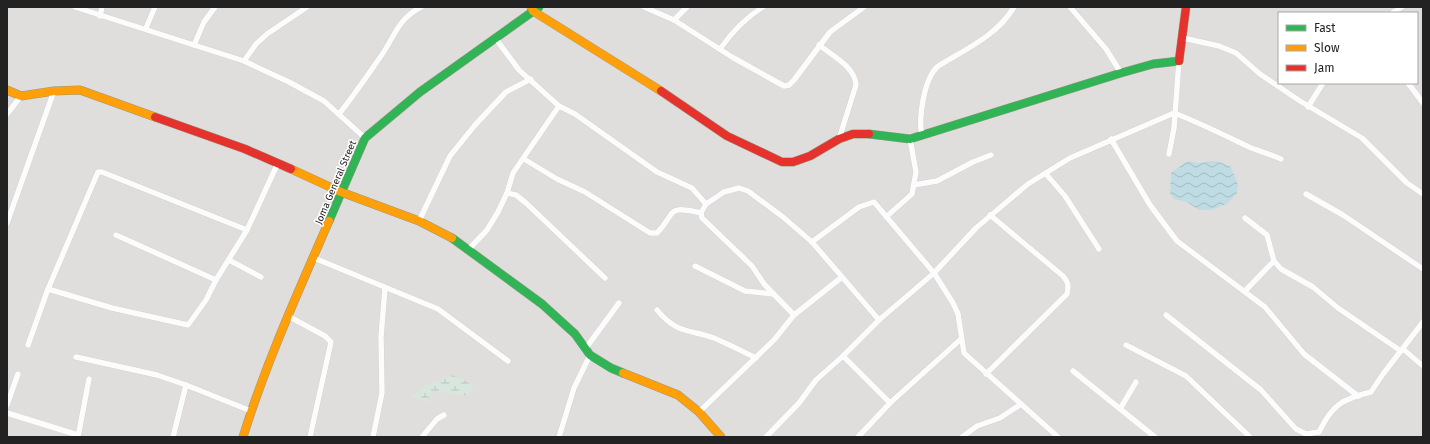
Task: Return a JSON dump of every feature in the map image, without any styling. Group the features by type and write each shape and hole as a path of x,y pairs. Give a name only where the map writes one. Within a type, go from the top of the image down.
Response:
{"street":[{"path":"75,7 127,25 146,28 244,61 289,82 324,101 365,138"},
{"path":"100,16 102,7"},
{"path":"146,28 155,7"},
{"path":"194,45 204,22 215,7"},
{"path":"244,61 256,44 267,34 307,7"},
{"path":"339,114 381,56 394,31 407,17 421,7"},
{"path":"644,7 674,20 720,49 784,86 789,86 819,45 837,25 864,7"},
{"path":"674,20 687,7"},
{"path":"720,49 730,35 749,16 763,7"},
{"path":"922,136 922,112 926,88 931,73 937,67 988,36 999,26 1014,7"},
{"path":"1070,7 1106,49 1121,73"},
{"path":"1169,154 1174,128 1179,61 1186,7"},
{"path":"534,8 642,78 727,136 782,162 794,162 810,156 839,139 862,133 910,139 922,136 1121,73 1153,64 1179,61"},
{"name":"Joma General Street","path":"243,437 251,411 288,316 365,138 420,92 496,39 534,8"},
{"path":"1183,38 1220,46 1236,53 1260,74 1308,107 1362,138 1407,183 1423,194"},
{"path":"496,39 519,70 531,79 559,106 575,114 657,172 692,188 706,204"},
{"path":"819,45 845,65 856,78 856,85 839,139"},
{"path":"419,221 450,156 475,125 506,92 531,79"},
{"path":"1308,107 1323,84"},
{"path":"1409,84 1423,103"},
{"path":"7,90 21,96 54,91 80,90 245,149 341,192 419,221 441,231 469,249 542,304 574,334 588,351 611,368 678,395 699,412 721,437"},
{"path":"7,223 54,91"},
{"path":"7,114 21,96"},
{"path":"469,249 486,230 507,193 513,173 559,106"},
{"path":"766,437 799,403 816,380 843,356 879,320 934,273 990,215 1028,184 1070,158 1174,113 1219,131 1250,147 1267,152 1281,159"},
{"path":"886,217 906,201 912,194 916,172 910,139"},
{"path":"1111,139 1150,205 1177,241 1265,307 1304,354 1358,396"},
{"path":"914,185 937,181 973,162 991,155"},
{"path":"524,159 557,180 585,192 650,233 657,233 672,211 678,209 700,213"},
{"path":"48,289 112,308 188,325 206,300 216,280 247,230 277,164"},
{"path":"28,345 48,289 98,172 102,172 247,230"},
{"path":"1046,174 1065,196 1099,249"},
{"path":"700,213 706,204 724,192 739,188 748,191 783,217 812,242 879,320"},
{"path":"507,193 516,195 526,203 605,278"},
{"path":"1306,194 1343,215 1423,269"},
{"path":"812,242 859,207 874,202 934,273 953,303 958,314 964,353 1058,437"},
{"path":"700,213 702,218 752,266 764,284 794,315"},
{"path":"986,374 1067,294 1068,287 1068,282 1063,276 990,215"},
{"path":"1245,218 1267,235 1274,261 1281,269 1312,287 1338,308 1402,350 1423,366"},
{"path":"116,235 216,280"},
{"path":"314,258 438,309 508,361"},
{"path":"229,260 261,277"},
{"path":"1244,291 1274,261"},
{"path":"695,266 745,291 773,294"},
{"path":"699,412 774,340 794,315 842,277"},
{"path":"373,437 382,393 381,337 385,288"},
{"path":"559,437 574,388 588,351 619,303"},
{"path":"657,310 667,322 686,331 704,335 727,343 756,358"},
{"path":"1166,315 1261,390 1296,429 1306,434 1319,432 1325,437"},
{"path":"288,316 325,336 331,342 310,437"},
{"path":"1319,432 1328,414 1346,401 1371,392 1423,322"},
{"path":"858,437 890,403 961,339"},
{"path":"1126,345 1186,376 1250,437"},
{"path":"843,356 890,403"},
{"path":"76,357 157,375 251,411"},
{"path":"1073,371 1155,437"},
{"path":"7,405 18,374"},
{"path":"7,413 78,436 89,379"},
{"path":"1120,409 1136,382"},
{"path":"173,437 186,385"},
{"path":"962,437 977,426 1000,418 1021,404"},
{"path":"422,437 437,419 444,414"}],"shaded area":[{"path":"7,7 1423,7 1423,437 7,437"}],"green space":[{"path":"453,375 474,385 467,396 433,391 427,402 411,396 425,386"}],"water":[{"path":"1190,161 1199,163 1215,161 1231,167 1238,185 1237,193 1227,204 1210,210 1199,210 1187,202 1174,199 1170,193 1171,173 1186,162"}],"traffic: fast":[{"path":"329,221 365,138 420,92 539,7"},
{"path":"869,134 910,139 1121,73 1153,64 1179,61"},
{"path":"452,238 542,304 575,334 590,355 611,368 623,373"}],"traffic: slow":[{"path":"531,7 533,11 661,91"},
{"path":"7,90 21,96 54,91 80,90 155,117"},
{"path":"291,169 341,192 419,221 452,238"},
{"path":"243,437 272,355 329,221"},
{"path":"623,373 678,395 699,412 721,437"}],"traffic: jam":[{"path":"1179,61 1186,7"},
{"path":"661,91 727,136 782,162 793,162 810,156 839,139 853,134 869,134"},
{"path":"155,117 245,149 291,169"}]}
